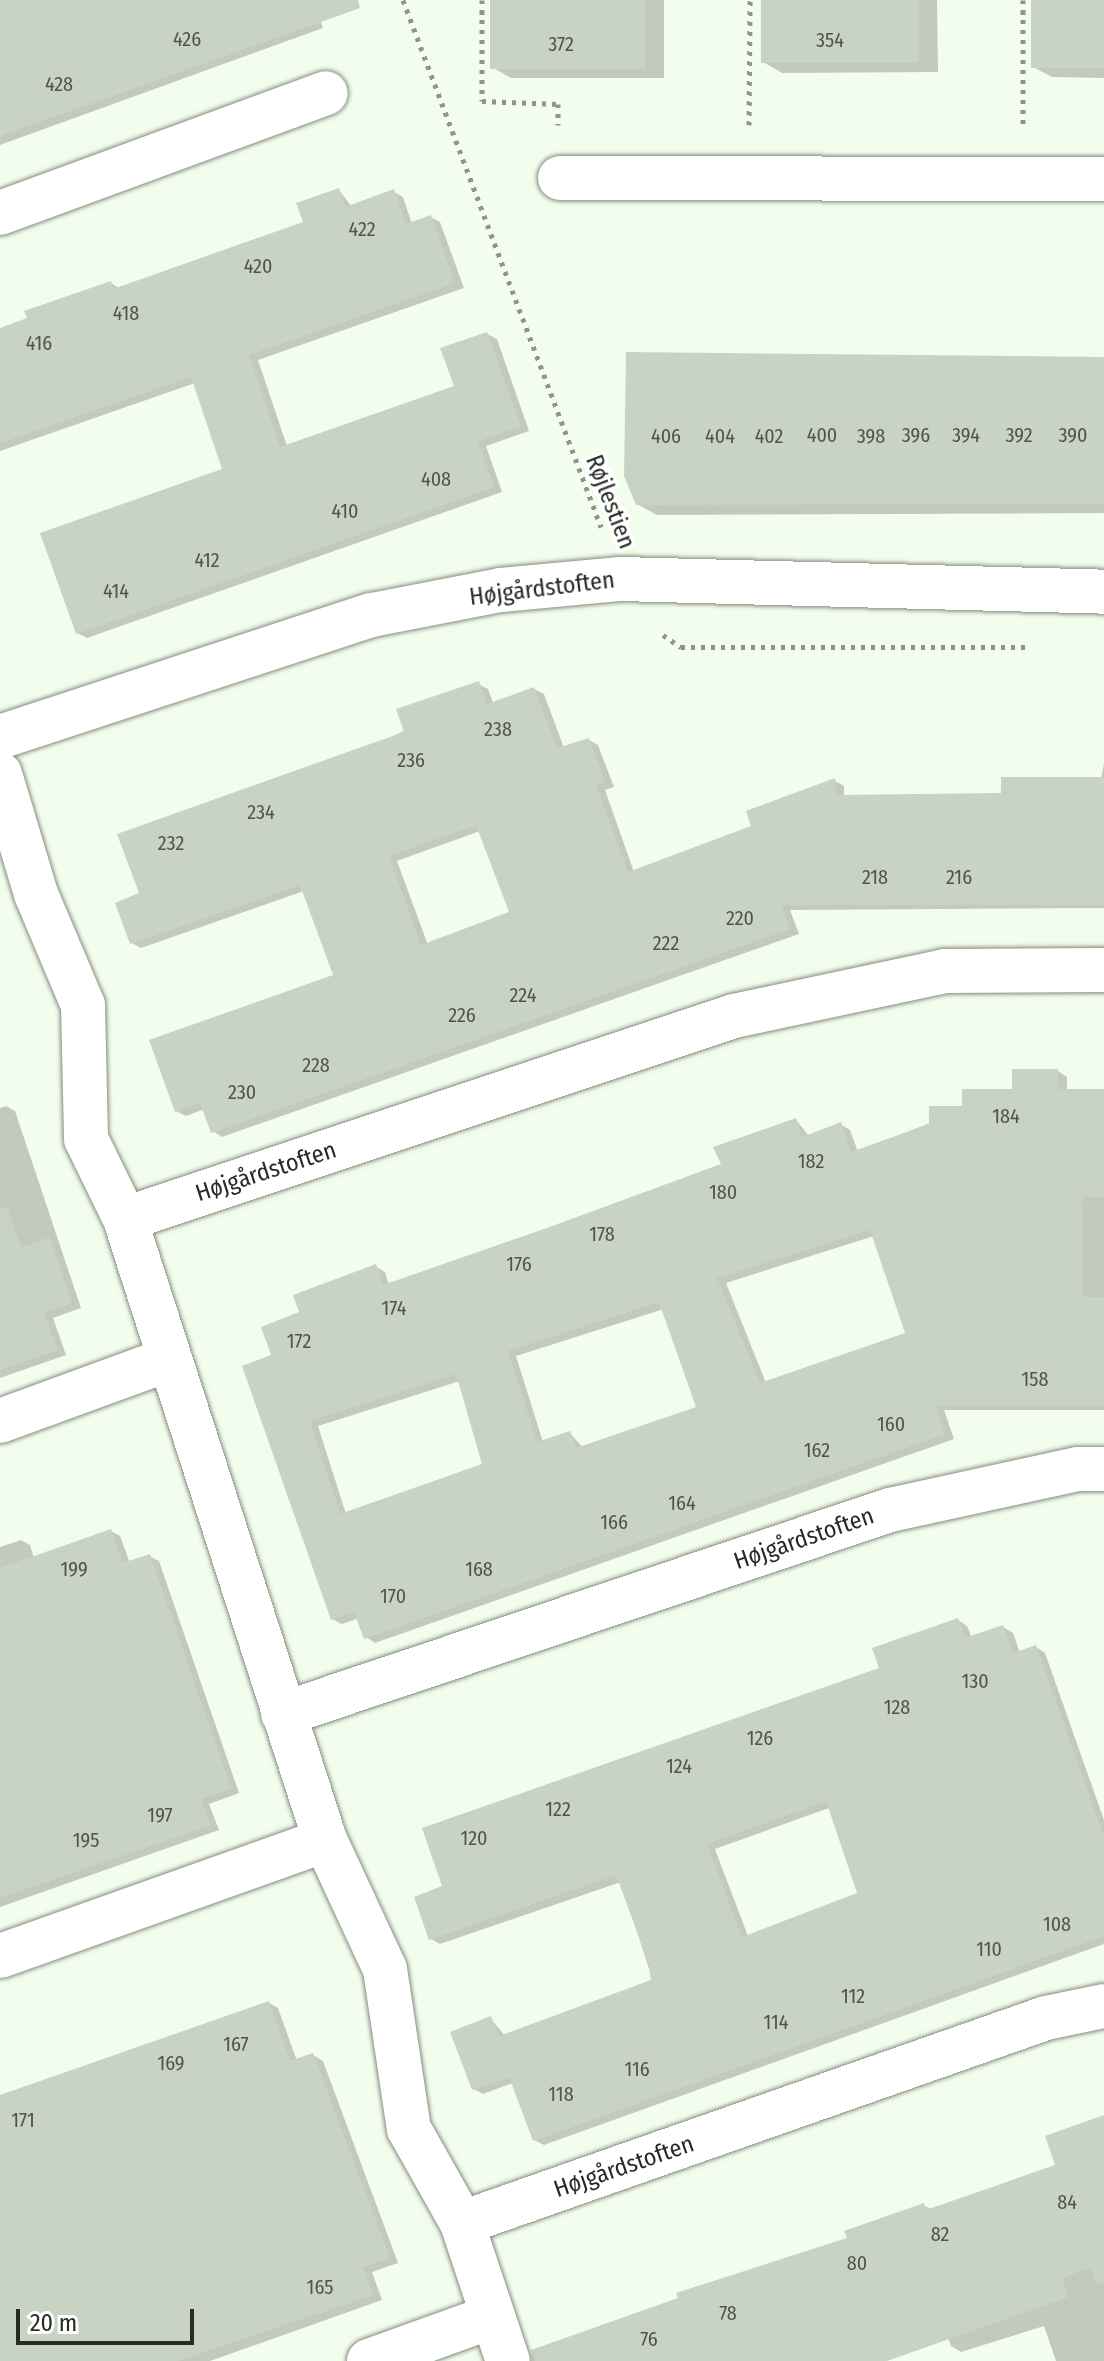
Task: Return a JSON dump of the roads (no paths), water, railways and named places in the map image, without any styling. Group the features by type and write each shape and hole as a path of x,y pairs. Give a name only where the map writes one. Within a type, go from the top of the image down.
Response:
{"street":[{"path":"0,213 326,93"},
{"path":"560,178 1104,179"},
{"name":"Højgårdstoften","path":"0,737 372,615 501,590 620,579 1104,592"},
{"path":"0,774 18,901 83,1005 86,1139 125,1219 167,1360 325,1840 385,1969 409,2129 462,2223 508,2361"},
{"name":"Højgårdstoften","path":"125,1219 734,1016 945,971 1104,970"},
{"path":"0,1421 167,1360"},
{"name":"Højgårdstoften","path":"283,1714 890,1510 1078,1469 1104,1469"},
{"path":"0,1956 325,1840"},
{"name":"Højgårdstoften","path":"462,2223 1046,2018 1104,2006"},
{"path":"369,2361 493,2316"}]}
